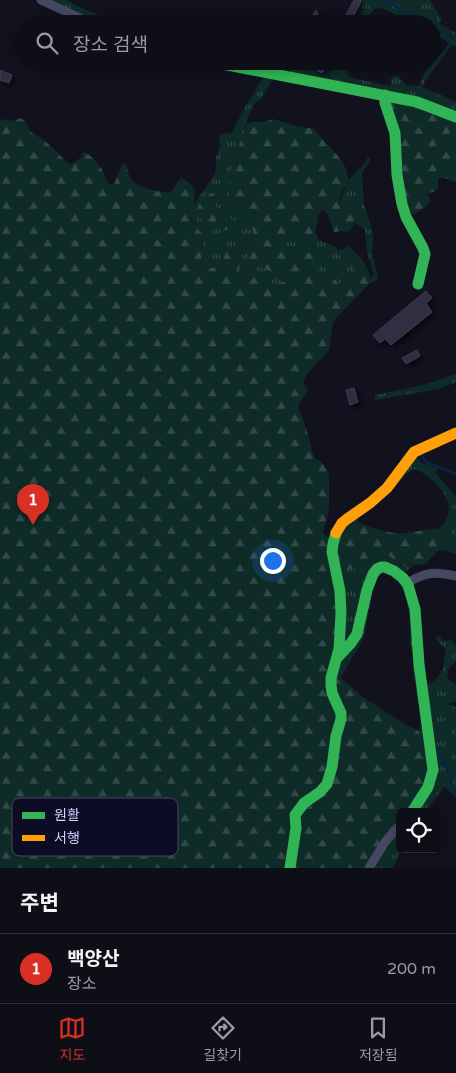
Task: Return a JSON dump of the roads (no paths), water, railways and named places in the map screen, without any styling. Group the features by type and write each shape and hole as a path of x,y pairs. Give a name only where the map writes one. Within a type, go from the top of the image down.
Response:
{"street":[{"path":"41,0 74,15"},
{"path":"254,70 417,102 456,117"},
{"path":"385,95 384,103 395,133 397,175 402,204 406,217 425,254 418,284"},
{"path":"290,868 296,828 295,815 304,804 322,790 329,779 334,746 341,720 341,713 332,695 330,686 338,657 341,599 334,568 332,546 335,536 345,520 376,498 389,486 409,456 456,433"},
{"path":"338,657 356,637 360,628 372,574 378,568 384,567 402,577 407,583 411,594 416,620 416,646 433,770 429,787 415,808"},
{"path":"407,583 427,574 438,573 456,576"},
{"path":"369,868 385,842 396,830"}],"waterway":[{"path":"385,0 411,15"},
{"path":"441,32 456,40"},
{"path":"421,454 426,462 456,474"},
{"path":"434,746 451,776 452,788 456,793"}],"place":[{"name":"백양산","path":"33,525"}]}
